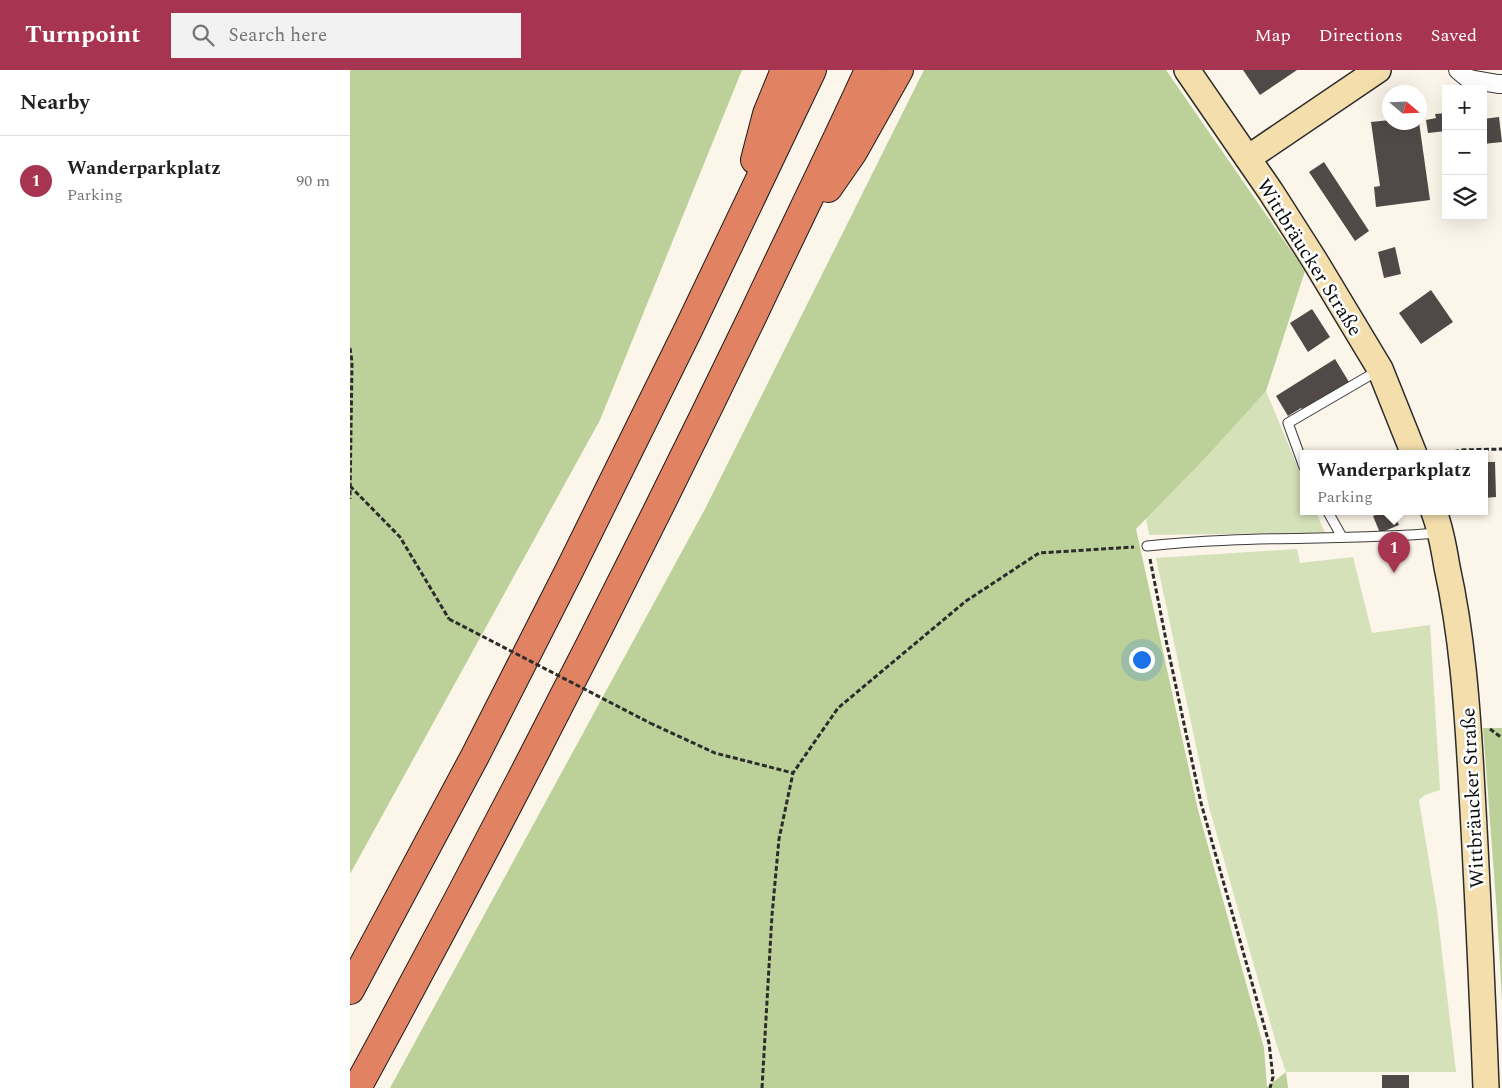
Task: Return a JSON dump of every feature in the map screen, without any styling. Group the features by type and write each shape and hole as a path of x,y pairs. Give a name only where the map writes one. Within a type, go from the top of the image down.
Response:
{"highway":[{"path":"736,229 767,114 786,70"},
{"path":"350,990 475,756 566,577 684,339 812,70"},
{"path":"357,1088 608,610 698,429 869,70"},
{"path":"786,246 853,152 899,70"}],"main road":[{"name":"Wittbräucker Straße","path":"1187,70 1248,158 1315,261 1380,369 1412,450"},
{"path":"1248,158 1378,70"},
{"name":"Wittbräucker Straße","path":"1438,522 1459,635 1467,708 1486,1088"}],"street":[{"path":"1458,70 1469,79 1502,84"}],"lane":[{"path":"1300,456 1288,423 1380,369"},
{"path":"1330,515 1342,536"},
{"path":"1147,546 1218,540 1342,536 1391,537 1438,522"}],"path":[{"path":"350,348 352,362 350,499"},
{"path":"1460,450 1502,449"},
{"path":"351,486 400,537 449,619 650,723 715,753 793,773"},
{"path":"762,1088 772,915 780,839 793,773 838,708 966,601 1039,553 1147,546 1201,803 1269,1043 1273,1076 1270,1088"}],"green space":[{"path":"350,70 742,70 600,420 350,874"},
{"path":"924,70 1166,70 1305,271 1266,391 1207,456 1136,529 1198,810 1264,1048 1267,1087 1286,1072 1288,1088 390,1088 705,509"},
{"path":"1266,391 1300,472 1300,515 1317,515 1325,533 1149,535 1146,518"},
{"path":"1297,549 1300,563 1353,557 1372,633 1430,625 1440,790 1425,795 1419,800 1437,910 1456,1072 1286,1072 1276,1043 1209,807 1156,558"},
{"path":"1483,728 1502,728 1502,1000 1497,914"}],"building":[{"path":"1243,70 1297,70 1260,95"},
{"path":"1442,113 1442,131 1428,133 1427,120 1436,118 1435,114"},
{"path":"1499,117 1502,142 1487,144 1487,118"},
{"path":"1382,121 1382,130 1420,130 1430,200 1376,207 1374,187 1380,186 1371,122"},
{"path":"1324,162 1369,231 1355,241 1309,172"},
{"path":"1395,247 1401,274 1384,278 1378,252"},
{"path":"1431,290 1453,322 1421,344 1399,313"},
{"path":"1312,309 1330,337 1308,352 1290,323"},
{"path":"1335,359 1349,382 1303,410 1301,408 1288,416 1276,396"},
{"path":"1488,462 1495,462 1496,497 1488,498"},
{"path":"1394,515 1399,525 1380,533 1373,516"},
{"path":"1382,1075 1409,1075 1409,1088 1382,1088"}],"place":[{"name":"Wanderparkplatz","path":"1394,573"}]}
